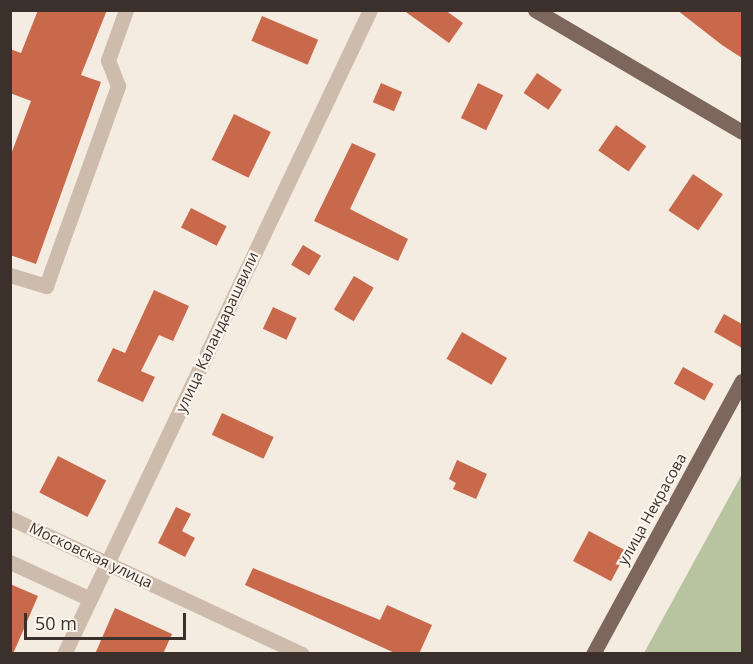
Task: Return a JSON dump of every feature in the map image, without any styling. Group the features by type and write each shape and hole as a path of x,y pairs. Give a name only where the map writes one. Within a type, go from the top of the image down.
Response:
{"main road":[{"path":"535,10 742,132"},
{"name":"улица Некрасова","path":"593,654 742,381"}],"street":[{"path":"10,275 46,286 117,86 108,60 126,10"},
{"name":"улица Каландарашвили","path":"64,654 370,10"},
{"name":"Московская улица","path":"10,518 302,654"},
{"path":"10,562 90,599"}],"green space":[{"path":"742,474 742,653 644,653"}],"building":[{"path":"38,10 107,10 81,75 101,82 36,264 10,255 10,157 31,101 10,93 10,49 21,53"},
{"path":"403,10 445,10 463,23 449,43"},
{"path":"677,10 742,10 742,58 722,45"},
{"path":"262,16 318,40 308,65 251,41"},
{"path":"537,73 562,90 548,110 524,93"},
{"path":"381,83 402,92 394,111 373,102"},
{"path":"478,83 503,95 486,130 461,118"},
{"path":"234,114 271,132 248,178 212,160"},
{"path":"616,125 646,146 629,172 598,150"},
{"path":"352,143 376,154 350,209 408,239 398,261 314,221"},
{"path":"693,174 723,194 698,231 668,210"},
{"path":"191,208 227,226 217,246 181,228"},
{"path":"303,245 321,256 309,276 291,265"},
{"path":"354,276 374,288 354,321 334,309"},
{"path":"154,290 189,306 173,341 159,335 141,371 155,377 143,402 97,381 113,348 125,353"},
{"path":"273,307 297,318 286,340 263,329"},
{"path":"724,314 742,324 742,348 714,332"},
{"path":"462,332 507,358 492,385 446,359"},
{"path":"683,367 714,384 704,401 674,384"},
{"path":"222,413 274,437 264,459 212,435"},
{"path":"58,456 106,481 88,517 39,493"},
{"path":"457,460 487,474 476,499 453,489 456,483 449,479"},
{"path":"176,507 191,514 182,531 195,538 185,557 158,543"},
{"path":"589,531 627,551 611,581 573,561"},
{"path":"253,568 380,620 387,605 432,625 419,654 397,654 245,585"},
{"path":"10,584 38,596 13,654 10,654"},
{"path":"115,608 172,634 163,654 95,654"}]}
